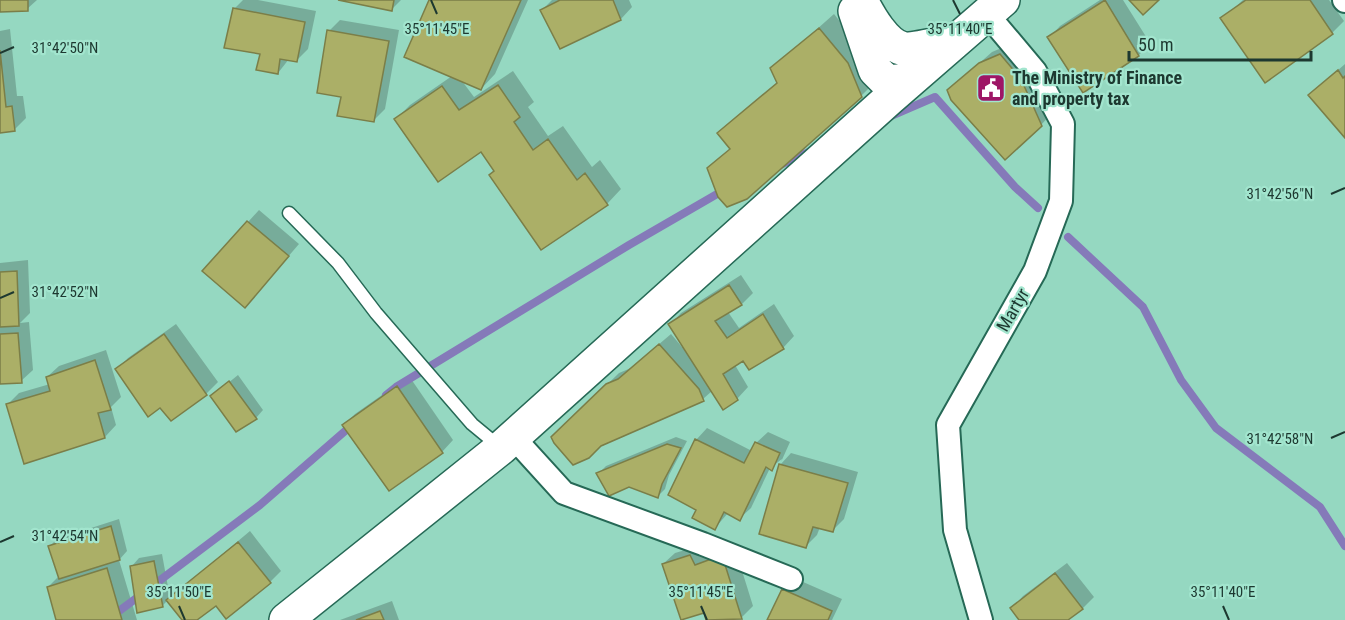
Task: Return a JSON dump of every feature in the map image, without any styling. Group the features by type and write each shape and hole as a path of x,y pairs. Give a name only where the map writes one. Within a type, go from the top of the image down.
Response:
{"street":[{"path":"853,0 875,70 887,82 910,80"},
{"path":"861,0 874,24 888,39 904,49 956,40"},
{"path":"286,620 507,442 865,119 995,7"},
{"name":"Martyr","path":"981,620 955,530 948,425 1035,271 1061,201 1063,124 1035,71 995,7"},
{"path":"865,119 875,70"},
{"path":"507,442 564,493 791,579"}],"lane":[{"path":"290,213 338,263 376,313 472,424 507,442"}],"building":[{"path":"0,0 28,0 28,11 0,12"},
{"path":"338,0 394,0 392,11"},
{"path":"429,0 521,0 481,90 404,57"},
{"path":"560,0 613,0 621,20 560,49 540,10"},
{"path":"1105,0 1139,56 1083,93 1047,37"},
{"path":"1129,0 1159,0 1143,15"},
{"path":"1246,0 1310,0 1333,34 1265,83 1220,18"},
{"path":"233,8 305,22 297,62 280,59 278,74 256,70 260,54 224,48"},
{"path":"819,28 848,63 862,97 747,199 727,207 718,197 707,168 730,149 717,133 777,83 770,68"},
{"path":"327,30 389,41 374,122 337,116 341,97 317,93"},
{"path":"0,50 6,107 12,106 15,131 0,133"},
{"path":"1000,54 1021,79 1042,126 1005,160 951,100 947,90 979,63"},
{"path":"1338,70 1343,78 1345,76 1345,138 1308,95"},
{"path":"498,85 520,117 514,122 533,150 548,139 577,180 585,173 608,205 541,250 489,175 494,171 481,152 438,182 394,119 442,86 459,110"},
{"path":"247,221 289,256 245,308 202,271"},
{"path":"17,271 19,326 0,327 0,272"},
{"path":"729,285 742,305 715,321 727,338 763,314 784,349 749,370 743,361 723,374 738,400 723,410 668,324"},
{"path":"18,333 22,383 0,384 0,334"},
{"path":"164,334 207,395 171,421 160,408 148,417 115,369"},
{"path":"659,344 699,389 704,401 601,446 589,458 573,465 551,437 606,384 618,379"},
{"path":"95,360 111,410 98,413 105,438 24,464 6,404 50,391 46,377"},
{"path":"229,381 257,419 236,432 210,396"},
{"path":"397,386 443,453 389,491 342,425"},
{"path":"695,439 744,463 755,442 780,453 772,471 766,467 740,521 724,512 715,530 692,518 696,510 668,495"},
{"path":"667,444 681,448 662,484 658,498 629,487 609,496 596,473"},
{"path":"779,464 848,483 833,532 813,527 806,548 759,534"},
{"path":"111,526 120,560 59,579 48,546"},
{"path":"238,542 271,583 226,619 216,606 197,620 182,620 166,600"},
{"path":"690,555 695,565 722,555 742,619 706,620 704,613 681,620 662,564"},
{"path":"154,561 163,607 137,613 130,566"},
{"path":"107,568 122,620 56,620 47,587"},
{"path":"1055,573 1083,609 1068,620 1019,620 1010,608"},
{"path":"782,589 832,611 828,620 767,620"},
{"path":"380,611 384,620 356,620"}],"waterway":[{"path":"891,116 935,97 1015,187 1038,208"},
{"path":"782,164 809,152"},
{"path":"386,395 629,245 724,190"},
{"path":"1068,237 1143,307 1181,380 1216,428 1320,507 1345,546"},
{"path":"151,587 260,505 352,425"},
{"path":"107,620 142,594"}],"place":[{"name":"The Ministry of Finance and property tax","path":"991,88"}]}
